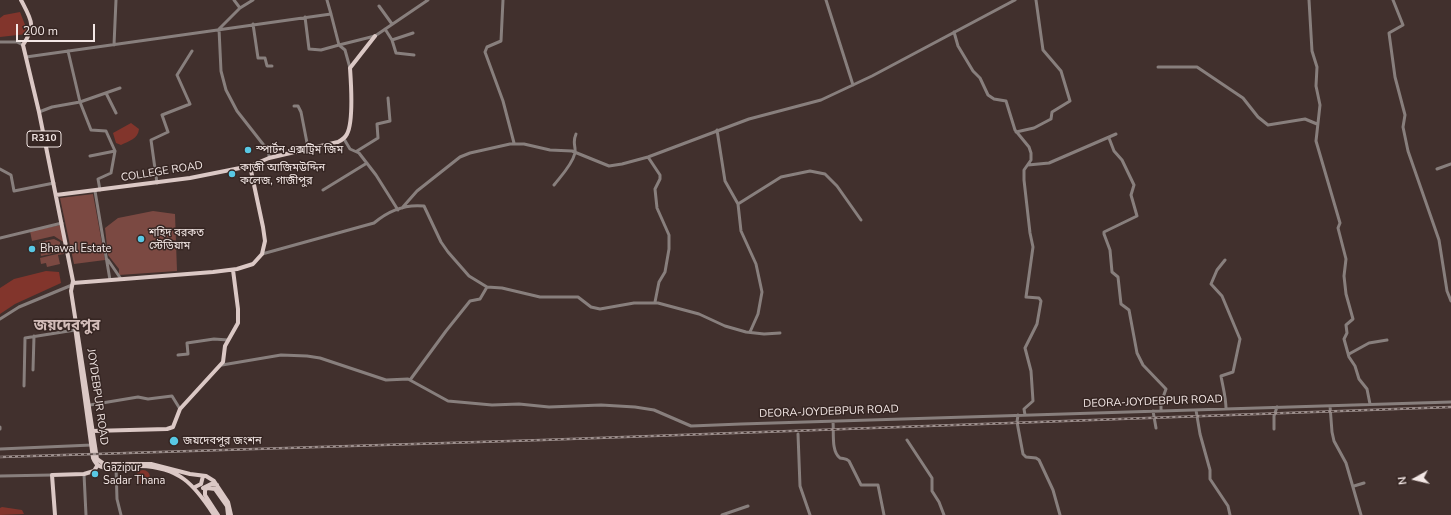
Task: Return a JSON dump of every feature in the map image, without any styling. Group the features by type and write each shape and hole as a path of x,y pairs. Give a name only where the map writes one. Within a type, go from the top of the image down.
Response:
{"main road":[{"path":"21,0 29,16 32,31 23,45"},
{"path":"344,139 350,127 352,89 350,68 375,36"},
{"name":"JOYDEBPUR ROAD","path":"23,45 39,112 62,223 90,404 93,458 97,466"},
{"name":"COLLEGE ROAD","path":"56,196 190,178 250,166 269,158 338,142 344,139"},
{"path":"72,284 121,278 233,270 253,264 262,254 265,241 250,166"},
{"path":"92,431 171,428 180,409 222,365 224,350 235,328 238,315 233,270"},
{"name":"JOYDEBPUR ROAD","path":"76,321 75,330 97,459 104,464 150,464 210,478 217,485 231,507 228,514"},
{"path":"55,515 52,475 84,474 94,471 97,466 150,467 176,474 195,487 214,515"},
{"path":"195,487 201,484 203,476"},
{"path":"202,497 202,491 205,486 211,484 217,485"},
{"path":"218,515 205,495 205,490 210,487 215,489 227,506 228,514"}],"street":[{"path":"114,45 116,0"},
{"path":"234,0 240,8"},
{"path":"218,29 240,8 252,0"},
{"path":"327,0 339,45 344,50 350,68"},
{"path":"305,17 310,50 321,50 375,36 428,0"},
{"path":"503,0 501,41 487,47 485,52 503,101 514,143"},
{"path":"826,0 853,85"},
{"path":"402,208 417,191 464,155 514,143 575,152 609,166 622,164 648,157 749,119 800,107 821,100 853,85 1015,0"},
{"path":"1016,132 1034,128 1051,119 1052,112 1070,101 1061,71 1043,50 1036,0"},
{"path":"1309,0 1312,51 1317,67 1316,86 1320,105 1316,141 1340,222 1338,228 1346,259 1344,276 1346,294 1353,319 1346,326 1347,333 1344,339 1350,359 1356,368 1359,378 1367,388 1370,404"},
{"path":"1393,0 1403,25 1389,33 1395,77 1405,115 1404,130 1408,151 1439,240 1447,291 1451,301"},
{"path":"379,6 392,24"},
{"path":"26,57 331,14"},
{"path":"253,24 258,58 265,58 266,66 272,66"},
{"path":"218,29 221,71 226,90 237,111 266,148 269,158"},
{"path":"385,29 392,40 396,53 414,55"},
{"path":"954,32 958,46 973,71 980,78 988,95 994,99 1006,101 1016,132 1029,147 1031,153 1028,165 1024,170 1028,220 1033,247 1026,297 1039,298 1041,301 1037,324 1025,348 1031,371 1033,401 1024,409 1025,416"},
{"path":"392,40 413,33"},
{"path":"0,42 17,42 23,45"},
{"path":"68,51 80,102 91,130 106,131 114,151 111,173 98,179 100,190"},
{"path":"157,183 151,140 168,132 162,115 190,104 177,75 192,51"},
{"path":"1158,67 1197,67 1243,98 1258,117 1268,125 1305,119 1317,124"},
{"path":"39,112 52,107 80,102 120,88"},
{"path":"106,93 116,113"},
{"path":"357,151 378,138 377,124 390,121 388,98"},
{"path":"294,106 298,106 301,112 308,148"},
{"path":"717,130 725,181 738,204 741,231 756,264 762,292 758,314 750,332"},
{"path":"554,185 568,167 575,152 573,144 576,134"},
{"path":"1028,165 1049,163 1079,152 1090,145 1116,134"},
{"path":"1109,138 1115,153 1122,160 1134,185 1131,195 1137,216 1104,232 1104,234 1110,250 1112,272 1118,277 1122,304 1129,310 1137,353 1143,365 1166,389 1161,403 1161,411"},
{"path":"344,139 350,149 357,151 367,163 390,194 398,210"},
{"path":"90,156 114,151"},
{"path":"648,157 660,175 660,179 655,189 657,208 669,235 665,272 659,282 655,302"},
{"path":"323,190 367,163"},
{"path":"1437,169 1451,164"},
{"path":"0,169 12,176 14,191 54,183"},
{"path":"738,204 781,177 810,172 825,174 838,186 861,220"},
{"path":"95,191 110,280"},
{"path":"262,254 374,223 389,212 402,208 424,206 448,252 469,276 487,287 502,288 540,297 578,297 592,307 600,309 634,303 655,302 699,314 725,326 764,334 780,333"},
{"path":"0,238 62,223"},
{"path":"107,258 121,278"},
{"path":"1226,260 1216,270 1211,284 1222,296 1240,341 1233,372 1221,376 1222,387 1226,393 1226,409"},
{"path":"0,319 19,307 72,284"},
{"path":"410,380 470,301 480,299 487,287"},
{"path":"24,386 25,338 75,330"},
{"path":"33,370 34,336"},
{"path":"178,355 188,354 187,343 214,339 228,340"},
{"path":"1349,354 1369,343 1387,340"},
{"name":"DEORA-JOYDEBPUR ROAD","path":"222,365 275,356 320,358 386,380 410,380 448,401 492,405 519,404 549,407 601,404 635,407 654,410 694,427 1018,415 1025,416 1451,402"},
{"path":"90,404 138,398 148,399 172,396 180,409"},
{"path":"1330,406 1334,441 1343,455 1354,486 1361,515"},
{"path":"1274,428 1274,416 1277,407"},
{"path":"1196,410 1210,470 1210,479 1228,506 1230,515"},
{"path":"1153,412 1156,428"},
{"path":"1018,415 1017,422 1023,454 1026,457 1040,460 1053,490 1060,515"},
{"path":"833,422 834,445 837,454 849,461 861,484 878,485 884,515"},
{"path":"798,434 800,486 810,515"},
{"path":"907,440 932,478 932,491 939,502 944,515"},
{"path":"0,449 92,445"},
{"path":"116,467 117,499 121,515"},
{"path":"84,474 86,515"},
{"path":"0,476 52,475"},
{"path":"1354,486 1364,483"},
{"path":"722,515 731,514 748,506"}],"shaded area":[{"path":"20,12 27,30 27,34 0,37 0,18 4,15"},
{"path":"131,123 139,129 137,135 133,139 121,145 116,143 113,133"},
{"path":"93,194 105,260 74,264 60,198"},
{"name":"শহিদ বরকত স্টেডিয়াম","path":"153,211 175,214 177,271 119,275 119,269 108,255 105,228 118,218"},
{"path":"61,225 65,243 54,236 32,241 30,231"},
{"path":"54,239 60,242 57,252 41,256 39,242"},
{"path":"65,245 66,250 63,250 64,254 58,255 60,264 47,267 46,263 41,264 40,258 57,254"},
{"path":"46,271 59,272 61,283 15,304 0,314 0,288 14,279"},
{"path":"140,470 146,470 150,474 150,480 146,484 140,484 136,480 136,474"},
{"path":"0,508 22,510 24,514 0,515"}],"railway":[{"path":"0,457 542,440 1451,407"}],"place":[{"name":"স্পার্টন এক্সট্রিম জিম","path":"248,150"},
{"name":"কাজী আজিমউদ্দিন কলেজ, গাজীপুর","path":"232,174"},
{"name":"শহিদ বরকত স্টেডিয়াম","path":"141,239"},
{"name":"Bhawal Estate","path":"32,249"},
{"name":"জয়দেবপুর জংশন","path":"174,441"},
{"name":"Gazipur Sadar Thana","path":"95,474"}],"district":[{"name":"জয়দেবপুর","path":"67,326"}]}
